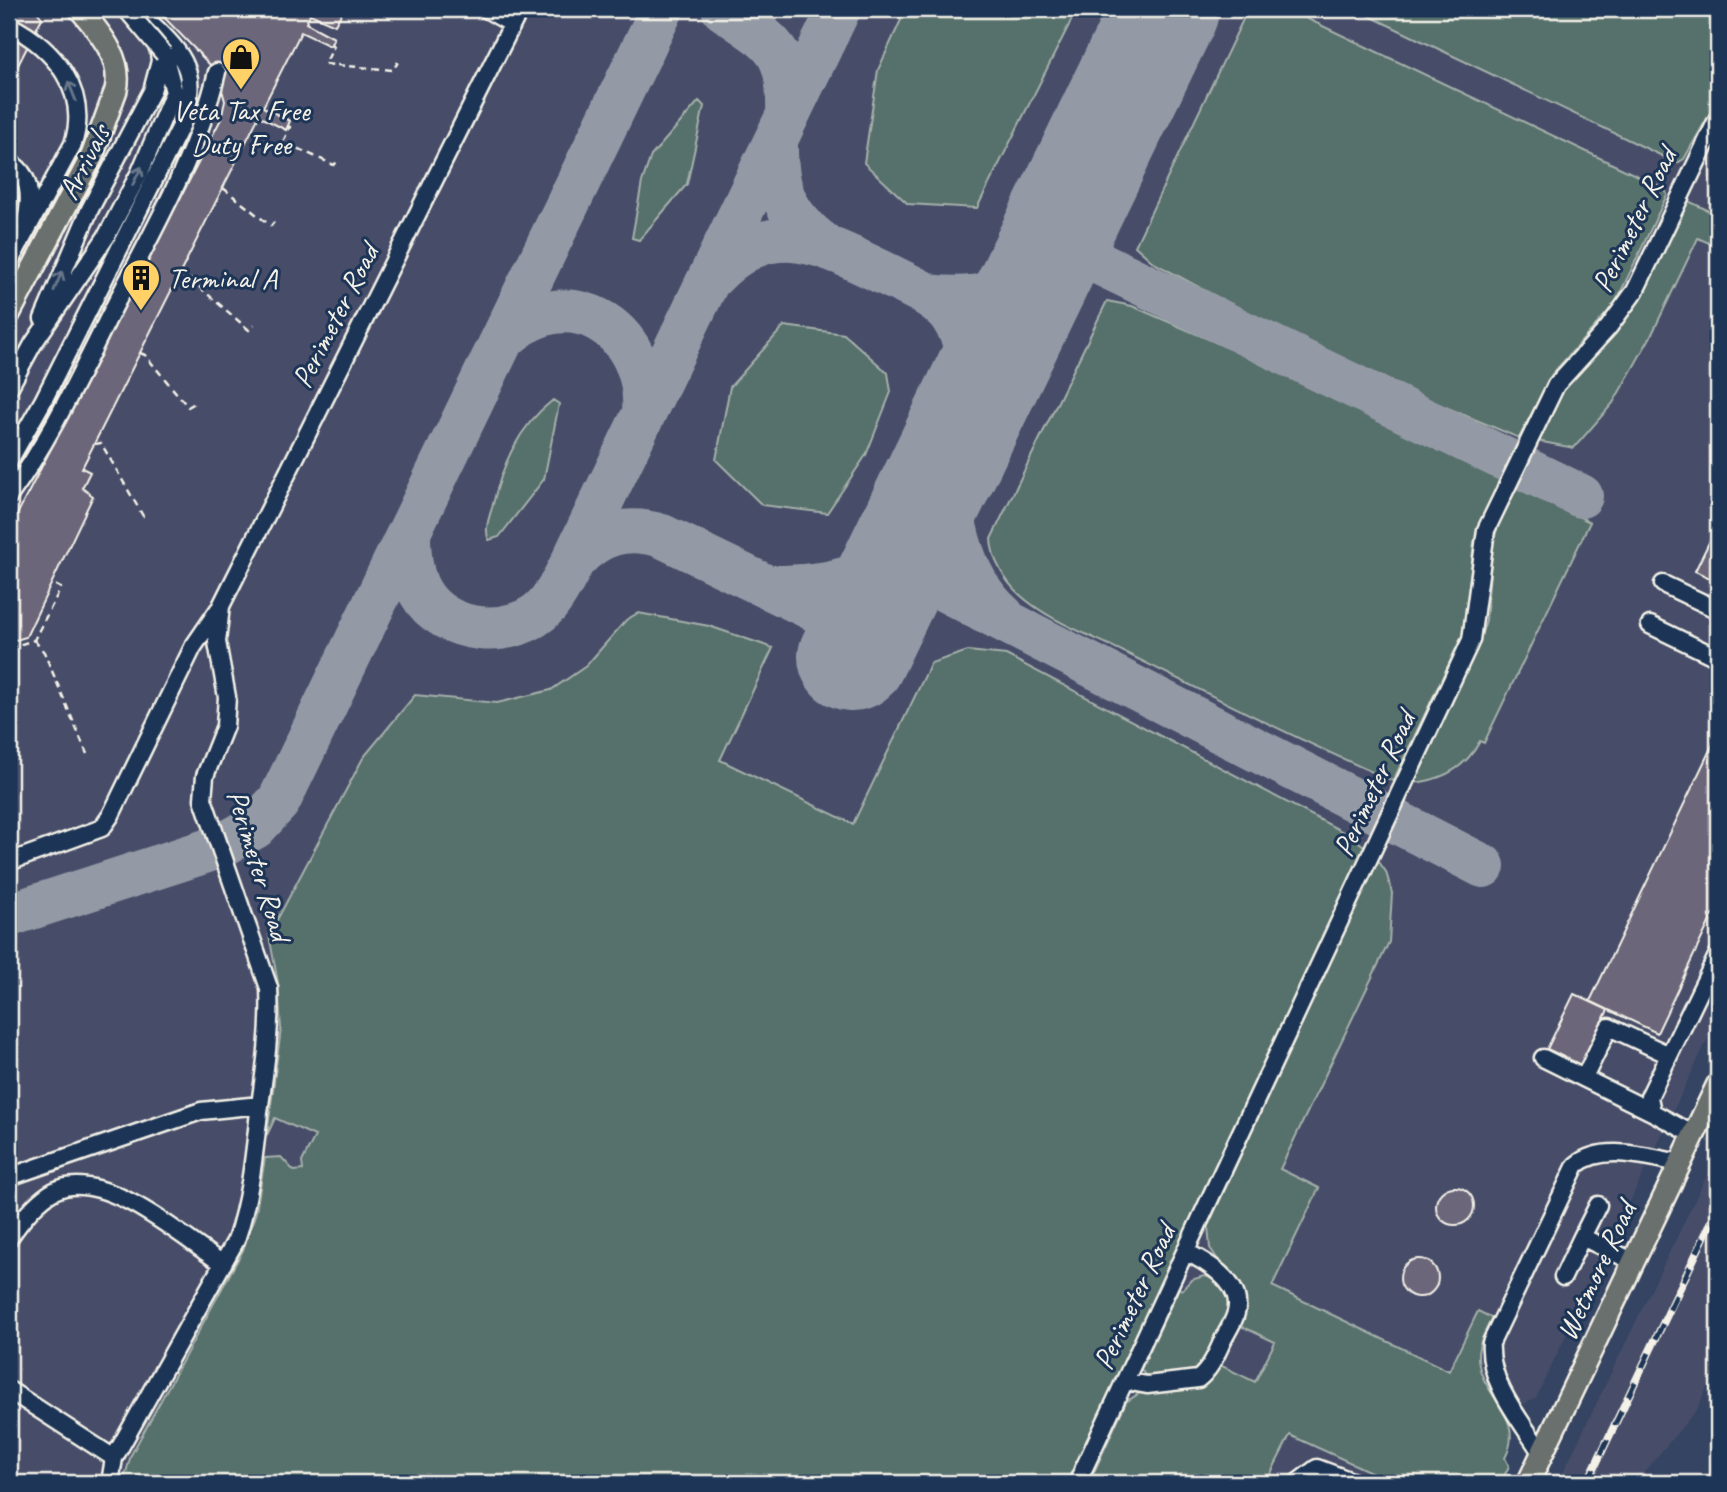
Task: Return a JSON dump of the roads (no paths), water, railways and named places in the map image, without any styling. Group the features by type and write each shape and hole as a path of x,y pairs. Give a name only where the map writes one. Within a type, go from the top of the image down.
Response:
{"main road":[{"path":"9,314 92,156 116,90 118,79 111,52 80,9"},
{"name":"Wetmore Road","path":"1528,1483 1718,1084"}],"street":[{"path":"9,388 33,344 106,237 140,172 174,92 164,54 126,9"},
{"path":"9,461 43,401 181,124 190,97 190,76 183,56 136,9"},
{"path":"485,9 512,24"},
{"name":"Perimeter Road","path":"110,1483 114,1458 236,1240 246,1212 271,1020 269,988 203,799 205,776 225,726 227,706 217,642 221,606 520,9"},
{"path":"9,25 32,37 61,67 74,89 79,110 73,144 9,263"},
{"name":"Arrivals","path":"33,344 56,284 90,209 152,91 160,61 156,28"},
{"path":"9,496 39,452 134,268 210,105 217,72"},
{"name":"Perimeter Road","path":"1077,1483 1471,640 1486,530 1556,385 1571,365 1608,328 1635,291 1718,118"},
{"path":"9,162 15,166 30,188 30,206 21,240"},
{"path":"1664,584 1718,610"},
{"path":"9,862 102,828 193,647 221,606"},
{"path":"1650,625 1718,658"},
{"path":"1652,1112 1649,1097 1718,954"},
{"path":"1584,1078 1609,1027 1669,1055"},
{"path":"1543,1058 1694,1135"},
{"path":"9,1177 201,1111 260,1105"},
{"path":"1542,1454 1490,1367 1491,1343 1533,1249 1576,1165 1585,1157 1611,1153 1681,1163"},
{"path":"9,1238 22,1219 54,1191 85,1185 119,1195 222,1264"},
{"path":"1563,1277 1598,1205"},
{"path":"1582,1237 1633,1262"},
{"path":"1125,1381 1147,1385 1198,1379 1211,1364 1234,1317 1237,1299 1229,1285 1204,1261 1186,1252"},
{"path":"9,1390 114,1458"},
{"path":"1297,1483 1317,1468 1356,1483"}],"railway":[{"path":"1587,1483 1718,1208"}],"place":[{"name":"Veta Tax Free Duty Free","path":"241,91"},
{"name":"Terminal A","path":"141,312"}]}
